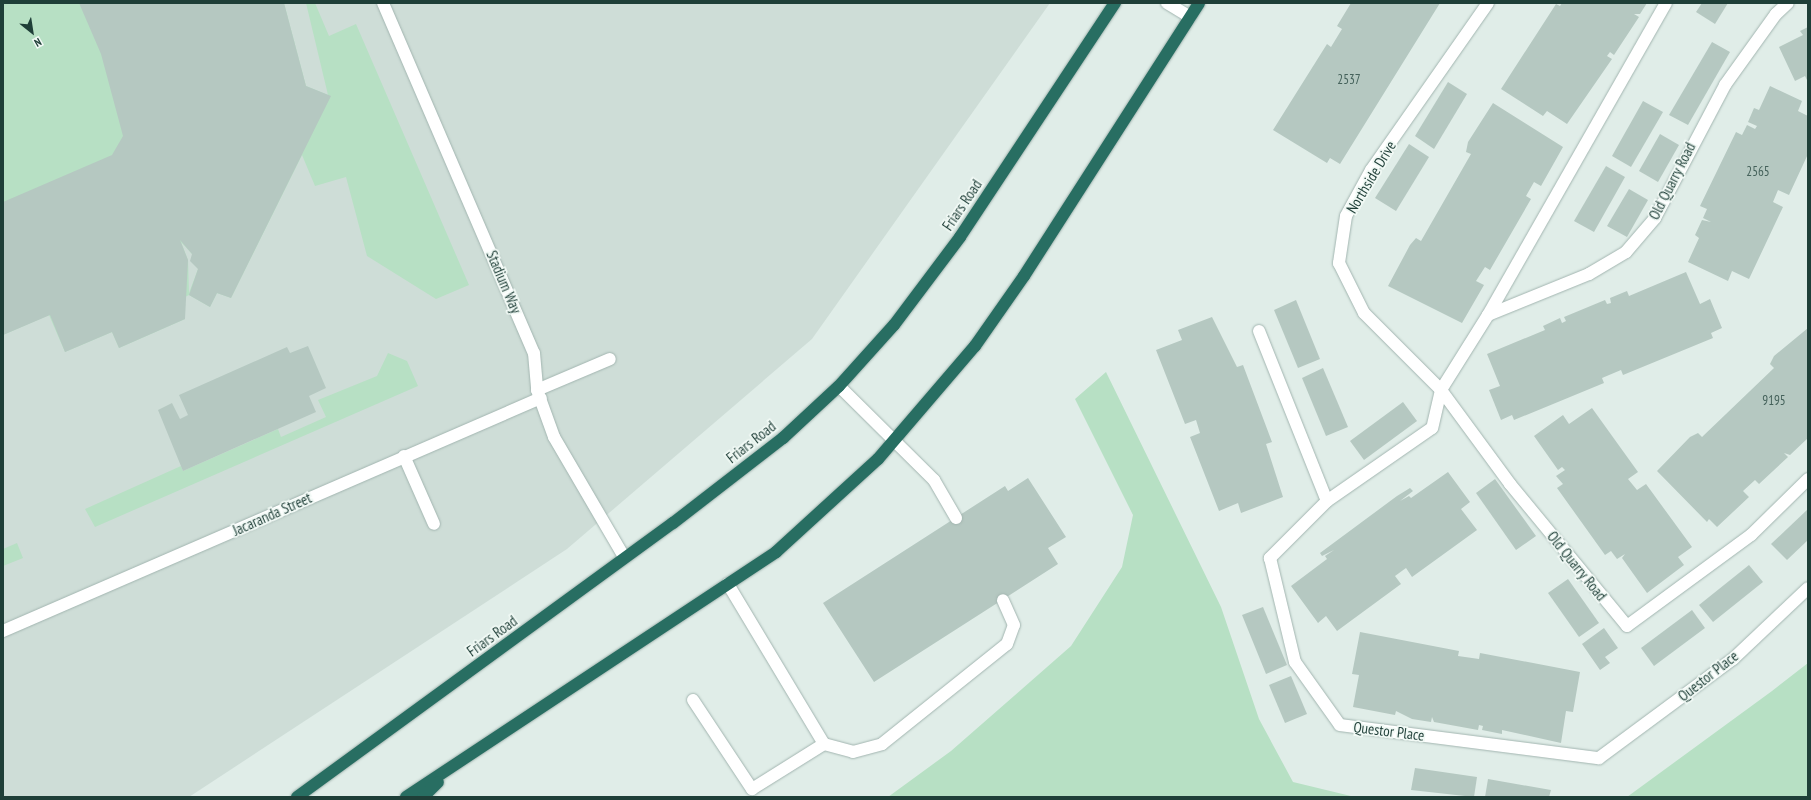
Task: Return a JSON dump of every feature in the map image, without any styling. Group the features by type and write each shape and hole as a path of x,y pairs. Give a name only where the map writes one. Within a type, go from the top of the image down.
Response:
{"highway":[{"name":"Friars Road","path":"297,797 624,557 783,438 839,386 894,325 960,237 1115,3"},
{"path":"406,797 776,552 894,442 975,346 1024,276 1199,3"},
{"path":"423,797 459,762"}],"street":[{"name":"Stadium Way","path":"383,3 534,353 539,394 564,457 624,557"},
{"path":"1166,3 1190,17"},
{"name":"Northside Drive","path":"1441,390 1364,313 1339,263 1346,216 1371,170 1488,3"},
{"path":"1441,390 1488,315 1666,3"},
{"name":"Old Quarry Road","path":"1488,315 1589,274 1626,252 1655,218 1725,84 1788,3"},
{"path":"1259,331 1327,501"},
{"name":"Jacaranda Street","path":"3,631 404,456 539,394 610,359"},
{"path":"839,386 934,480 956,518"},
{"name":"Old Quarry Road","path":"1441,390 1510,484 1627,626 1751,535 1808,479"},
{"name":"Questor Place","path":"1441,390 1432,428 1327,501 1270,558 1295,662 1340,725 1599,758 1733,659 1808,588"},
{"path":"404,456 434,524"},
{"path":"728,584 824,744 853,752 882,744 1007,644 1014,625 1003,600"},
{"path":"693,700 752,789 824,744"}],"shaded area":[{"path":"3,3 1050,3 812,339 567,549 189,797 3,797"}],"green space":[{"path":"3,3 284,3 306,86 328,95 306,3 315,3 329,36 356,24 469,285 436,299 367,256 346,177 315,186 302,155 231,298 217,293 210,307 189,295 185,297 185,319 119,348 112,332 65,352 49,315 3,335","holes":["181,242 192,254 198,269 189,293 188,260"]},
{"path":"388,353 407,361 418,386 95,527 85,509 181,466 183,471 278,429 281,437 326,417 318,400 377,376"},
{"path":"1106,372 1221,607 1259,719 1293,782 1355,797 888,797 951,751 1071,646 1122,567 1133,515 1075,399"},
{"path":"17,543 23,558 3,566 3,549"},
{"path":"1808,663 1808,797 1627,797 1772,691"}],"building":[{"path":"79,3 284,3 306,86 331,96 231,298 217,293 210,307 189,295 198,269 190,261 192,254 180,240 188,260 185,319 119,348 112,332 65,352 50,315 3,335 3,202 112,155 123,136 101,54"},
{"path":"1351,3 1440,3 1340,164 1330,158 1327,163 1273,130 1327,44 1331,47 1342,29 1337,26"},
{"path":"1562,3 1647,3 1640,14 1634,14 1639,17 1614,55 1610,52 1607,56 1612,59 1567,124 1547,111 1543,116 1501,89 1556,4 1560,6"},
{"path":"1702,3 1728,3 1715,24 1696,12"},
{"path":"1808,27 1808,82 1805,76 1795,81 1779,47 1803,35 1800,31"},
{"path":"1712,42 1730,52 1688,125 1669,115"},
{"path":"1448,82 1467,94 1434,149 1415,136"},
{"path":"1770,86 1802,101 1798,111 1808,116 1808,154 1789,195 1778,190 1773,202 1783,207 1749,279 1732,271 1728,281 1688,262 1699,238 1695,235 1702,220 1711,222 1703,218 1707,209 1700,206 1736,132 1742,135 1747,125 1755,129 1757,126 1748,122 1754,108 1759,110"},
{"path":"1643,101 1663,112 1631,167 1612,156"},
{"path":"1493,103 1563,147 1541,186 1534,182 1526,196 1531,199 1490,270 1485,267 1476,281 1484,285 1462,323 1388,286 1410,245 1416,238 1421,241 1471,154 1466,152 1468,142"},
{"path":"1660,134 1679,145 1658,182 1639,171"},
{"path":"1409,144 1429,157 1396,211 1375,198"},
{"path":"1606,166 1625,177 1594,232 1574,221"},
{"path":"1629,189 1648,200 1627,237 1607,226"},
{"path":"1686,272 1700,304 1710,299 1722,328 1711,333 1713,338 1623,375 1621,370 1602,378 1604,383 1514,420 1512,415 1501,420 1489,390 1500,386 1487,354 1545,330 1543,326 1560,318 1562,323 1566,321 1564,317 1605,300 1607,304 1611,303 1610,298 1627,291 1629,296"},
{"path":"1296,300 1320,359 1298,368 1274,310"},
{"path":"1212,317 1237,367 1243,365 1272,442 1266,444 1283,497 1241,513 1238,503 1219,511 1190,437 1200,433 1196,420 1185,424 1156,350 1182,340 1178,330"},
{"path":"1808,328 1808,438 1790,455 1784,453 1788,457 1759,484 1755,480 1743,491 1749,497 1717,527 1709,519 1707,522 1657,471 1690,437 1698,433 1702,437 1774,368 1770,364 1774,356"},
{"path":"308,346 326,388 309,396 316,412 183,471 158,410 172,403 180,419 188,415 179,395 287,347 290,353"},
{"path":"1323,368 1348,427 1326,436 1302,378"},
{"path":"1403,402 1417,421 1364,460 1350,441"},
{"path":"1592,408 1638,472 1628,479 1637,490 1646,484 1692,547 1678,557 1684,565 1647,593 1622,558 1625,554 1617,559 1611,551 1605,555 1557,488 1563,484 1556,476 1565,470 1562,467 1558,470 1534,436 1563,415 1569,424"},
{"path":"1448,472 1470,502 1461,509 1477,530 1412,577 1406,568 1395,576 1401,584 1337,631 1326,616 1318,623 1291,586 1327,559 1325,556 1334,550 1322,556 1320,553 1397,496 1410,488 1413,491 1400,501 1409,496 1411,498"},
{"path":"1028,478 1066,537 1048,548 1058,564 874,682 823,603 1005,486 1008,491"},
{"path":"1495,479 1536,536 1516,550 1476,493"},
{"path":"1808,509 1808,540 1787,560 1771,544"},
{"path":"1749,565 1763,582 1713,622 1699,605"},
{"path":"1568,579 1599,623 1579,637 1548,593"},
{"path":"1263,607 1287,665 1266,674 1242,615"},
{"path":"1692,610 1705,628 1654,666 1641,648"},
{"path":"1604,628 1618,648 1605,657 1610,663 1600,670 1582,644"},
{"path":"1360,632 1459,651 1458,656 1479,659 1480,653 1580,672 1573,712 1566,711 1561,743 1502,730 1502,734 1482,730 1483,726 1479,725 1478,730 1434,722 1432,717 1431,722 1412,719 1396,711 1395,715 1353,707 1359,675 1352,674"},
{"path":"1291,676 1307,714 1285,723 1269,685"},
{"path":"1415,768 1477,777 1474,797 1411,790"},
{"path":"1488,779 1551,790 1549,797 1485,797"}]}
